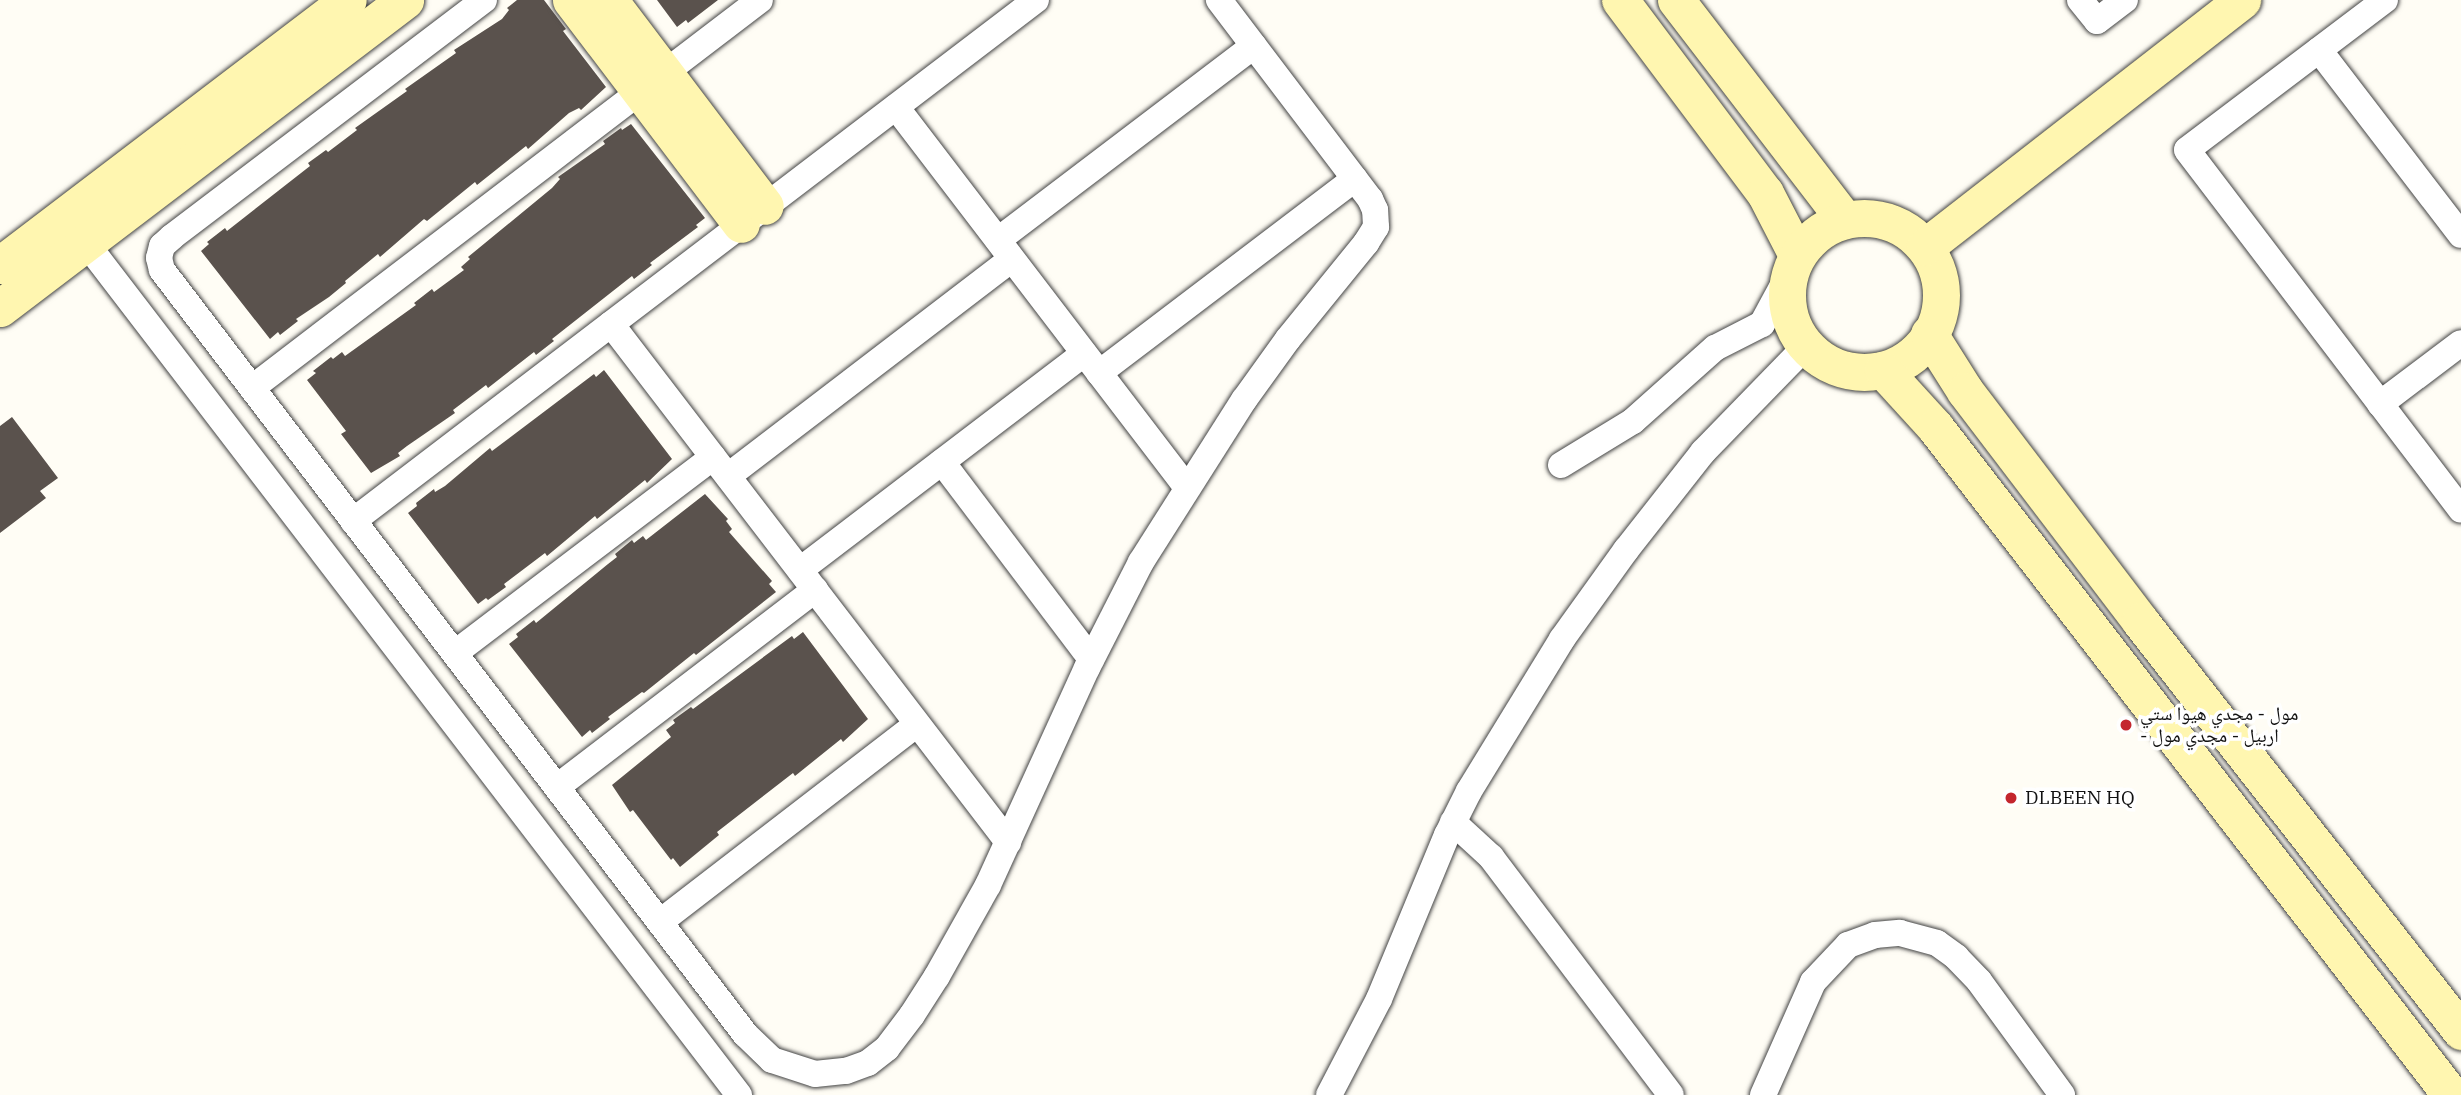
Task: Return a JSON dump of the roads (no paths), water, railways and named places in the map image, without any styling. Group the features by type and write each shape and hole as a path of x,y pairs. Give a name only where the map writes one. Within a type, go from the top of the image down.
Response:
{"street":[{"path":"0,308 76,229 348,0"},
{"path":"0,265 76,229 405,0"},
{"path":"484,0 162,246 159,258 162,270 745,1034 765,1054 799,1071 815,1074 846,1071 877,1057 901,1030 937,976 1007,842 1091,659 1141,562 1187,488 1288,339 1376,227 1375,210 1355,179 1219,0"},
{"path":"571,0 652,82 753,215"},
{"path":"609,0 652,82"},
{"path":"252,388 760,0"},
{"path":"353,521 1035,0"},
{"path":"1561,465 1633,421 1715,348 1762,324 1793,266 1810,239 1826,228 1845,220 1869,218 1892,223 1925,247 1939,274 1941,298 1936,321 1929,334 1905,360 1882,370 1862,372 1843,369 1824,361 1806,346 1791,321 1786,299 1793,266 1765,192 1620,0"},
{"path":"1676,0 1845,220"},
{"path":"2080,0 2098,21 2125,0"},
{"path":"1925,247 2242,0"},
{"path":"2385,0 2187,150 2461,510"},
{"path":"454,653 721,467 1005,250 1254,46"},
{"path":"2319,50 2461,235"},
{"path":"896,107 1187,488"},
{"path":"557,788 807,580 942,462 1092,364 1355,179"},
{"path":"76,229 739,1095"},
{"path":"611,324 1007,842"},
{"path":"1929,334 1965,391 2140,621 2461,1031"},
{"path":"2380,404 2461,343"},
{"path":"1329,1095 1379,999 1453,822 1507,727 1562,639 1626,550 1703,452 1806,346"},
{"path":"1882,370 1935,428 2451,1095"},
{"path":"942,462 1091,659"},
{"path":"2067,600 2102,571"},
{"path":"2106,650 2140,621"},
{"path":"660,922 917,724"},
{"path":"1453,822 1492,857 1671,1095"},
{"path":"1763,1095 1813,982 1847,945 1875,935 1900,933 1937,943 1956,957 1979,981 2062,1095"}],"place":[{"name":"مول - مجدي هيوا ستي - اربيل - مجدي مول","path":"2126,725"},
{"name":"DLBEEN HQ","path":"2011,798"}]}
